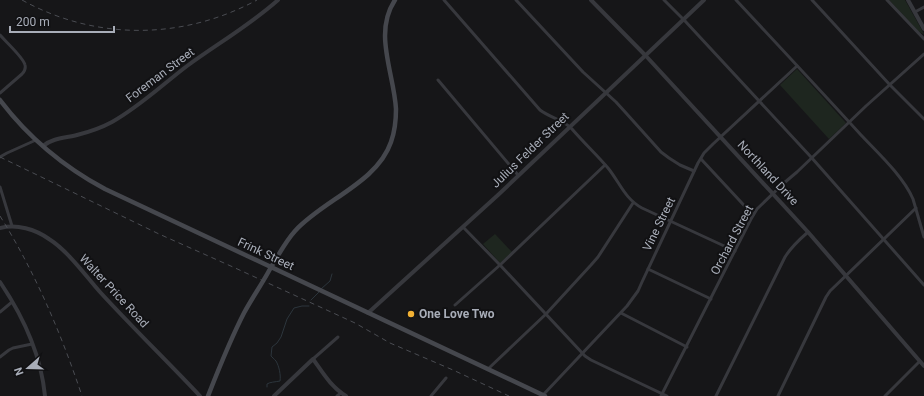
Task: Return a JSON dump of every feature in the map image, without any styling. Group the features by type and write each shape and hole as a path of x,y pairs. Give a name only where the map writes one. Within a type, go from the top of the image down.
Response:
{"main road":[{"path":"208,396 242,318 286,243 295,231 310,216 355,186 367,176 387,152 394,134 396,109 386,54 385,30 387,18 395,0"},
{"name":"Frink Street","path":"0,100 18,122 43,146 72,169 105,189 544,396"}],"street":[{"name":"Foreman Street","path":"43,146 51,141 84,133 103,126 124,115 186,67 278,0"},
{"path":"444,0 540,110 548,115 558,118 570,126 605,165 619,183 627,197 633,203 735,251"},
{"path":"516,0 583,72 626,112 661,152 680,166 694,171"},
{"name":"Northland Drive","path":"591,0 773,193 924,366"},
{"path":"664,0 811,157 924,286"},
{"name":"Julius Felder Street","path":"368,313 518,176 704,0"},
{"path":"736,0 901,179 910,193 916,208 924,238"},
{"path":"812,0 890,85 924,119"},
{"path":"887,0 924,38"},
{"path":"908,0 924,29"},
{"path":"915,12 924,7"},
{"path":"0,35 23,60 25,68 22,74 0,93"},
{"name":"Orchard Street","path":"662,395 757,209 811,157 924,54"},
{"name":"Vine Street","path":"544,396 621,313 638,291 701,158 709,148 797,66"},
{"path":"438,80 518,176"},
{"path":"0,157 37,140"},
{"path":"701,158 753,215"},
{"path":"455,305 500,265 605,165"},
{"path":"0,186 12,226"},
{"path":"488,369 546,314 591,266 633,203"},
{"path":"778,396 826,297 833,288 916,208"},
{"name":"Walter Price Road","path":"0,228 12,226 30,229 49,238 60,247 200,396"},
{"path":"463,227 591,360 662,395 667,396"},
{"path":"716,396 785,257 794,245 808,232"},
{"path":"648,269 710,299"},
{"path":"0,282 25,325 41,371 45,396"},
{"path":"0,312 12,302"},
{"path":"621,313 686,347"},
{"path":"274,396 338,337"},
{"path":"0,357 13,348 32,344"},
{"path":"313,359 339,394 346,396"},
{"path":"885,396 920,361"},
{"path":"431,396 446,378"}],"shaded area":[{"path":"889,0 905,0 924,34 918,31"},
{"path":"797,69 846,123 829,139 780,85"},
{"path":"495,234 512,252 500,263 483,244"}],"waterway":[{"path":"321,289 330,281 332,274"},
{"path":"311,300 319,292"},
{"path":"267,387 268,383 280,381 278,365 271,356 272,347 281,337 287,319 294,308 309,306"}],"railway":[{"path":"22,0 50,13 80,23 109,29 140,30 170,28 199,23 229,13 257,0"},
{"path":"0,157 159,234 355,323 390,343 509,396"},
{"path":"0,216 36,281 56,326 82,396"}],"place":[{"name":"One Love Two","path":"411,314"}]}
